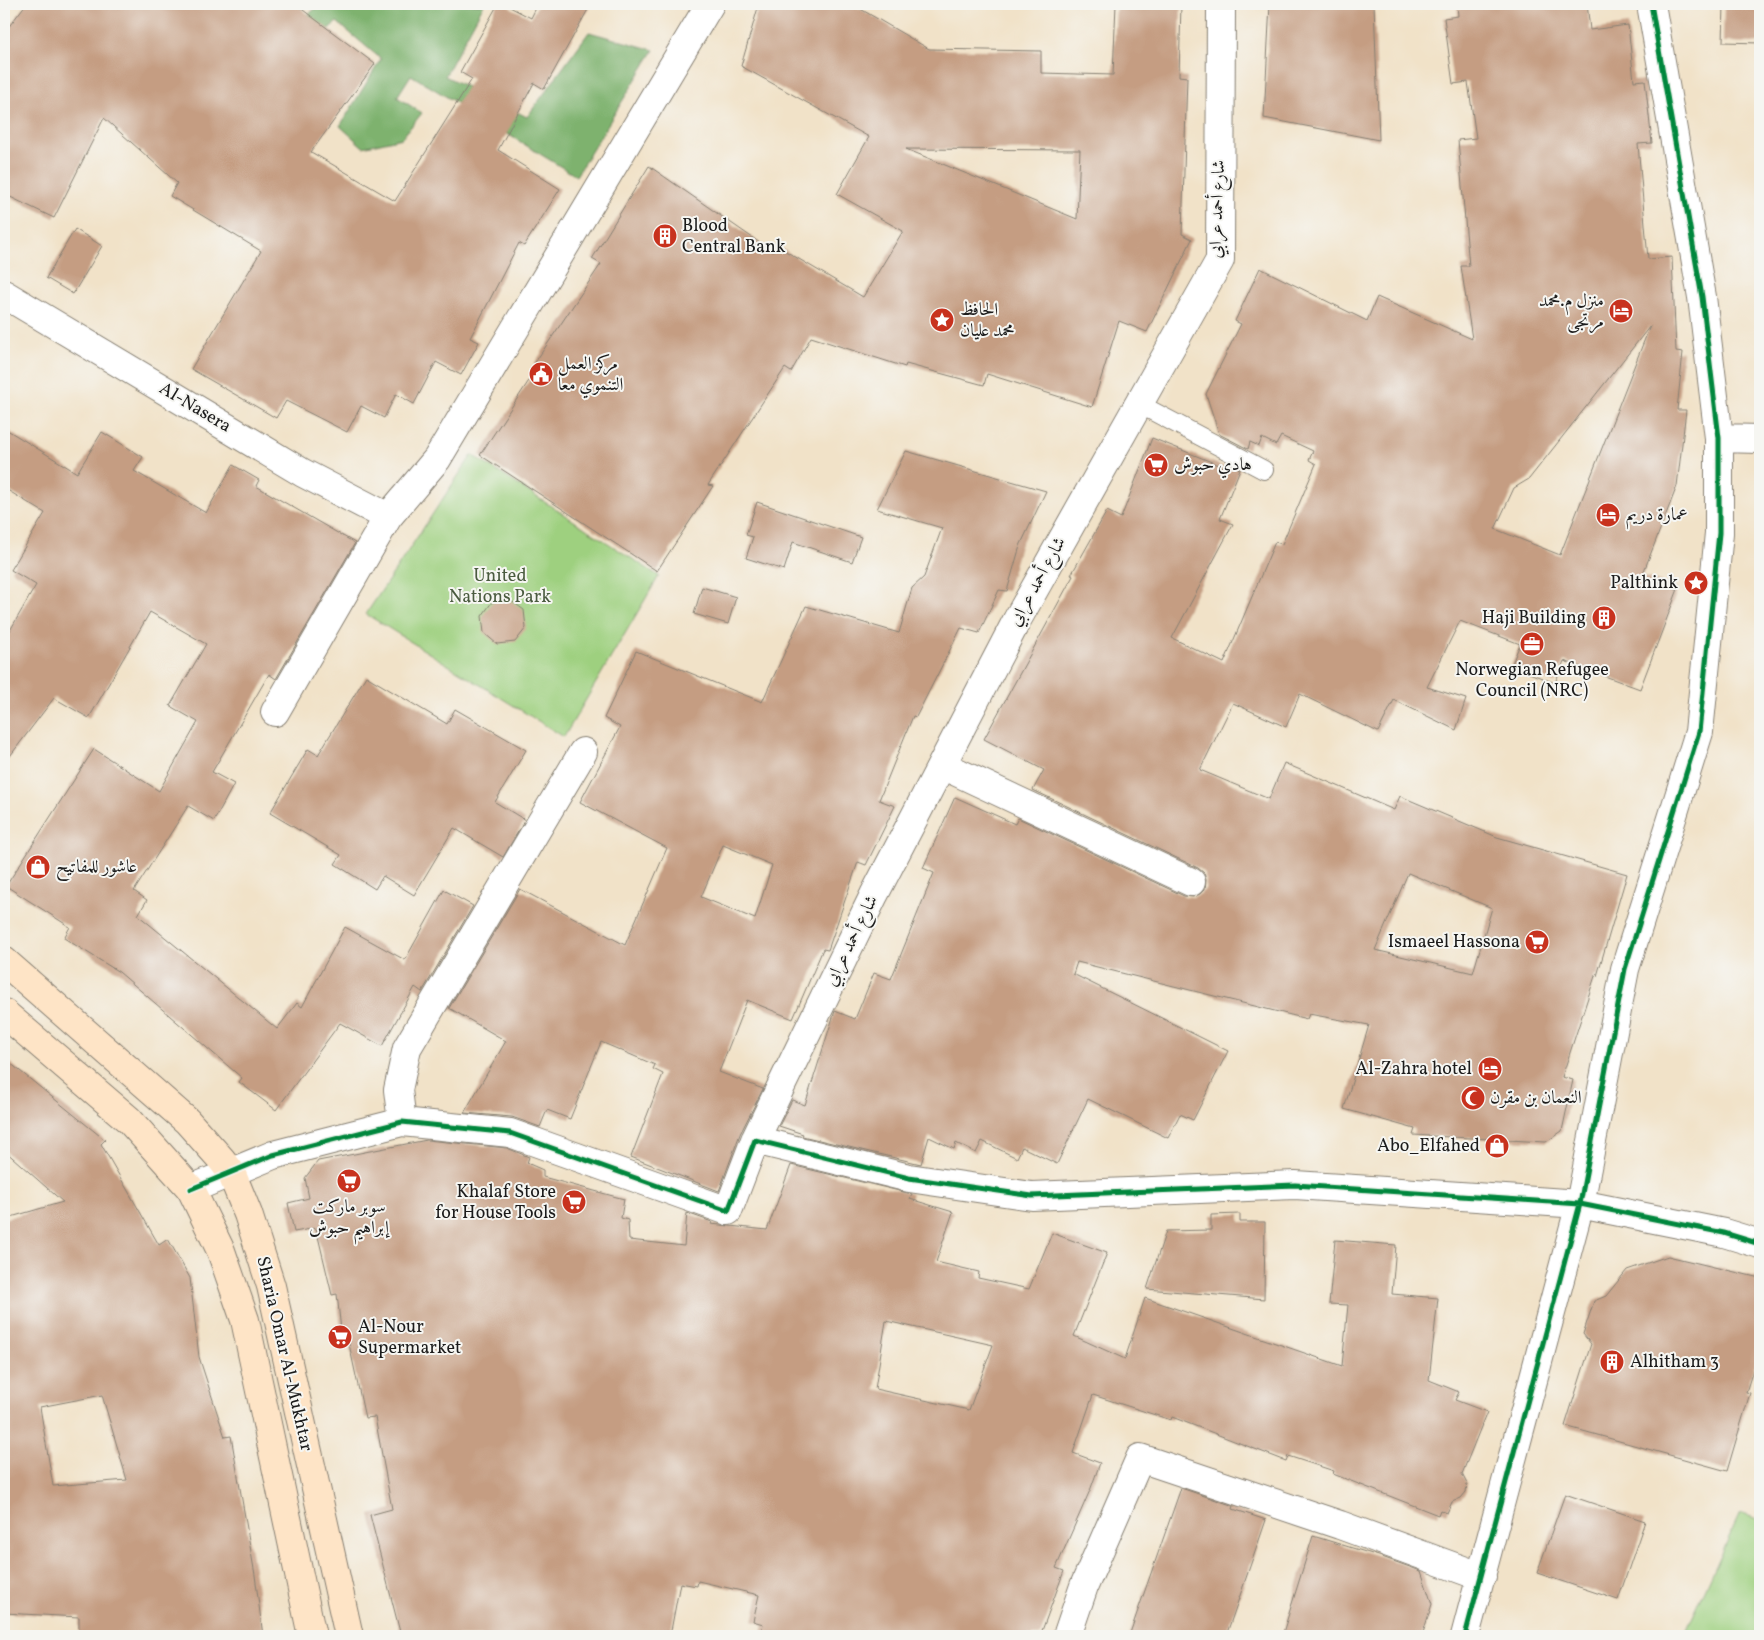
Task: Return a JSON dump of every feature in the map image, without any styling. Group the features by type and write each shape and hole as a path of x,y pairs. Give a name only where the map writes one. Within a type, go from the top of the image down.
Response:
{"main road":[{"name":"Sharia Omar Al-Mukhtar","path":"4,961 187,1121 231,1172 248,1214 271,1286 349,1636"},
{"name":"Sharia Omar Al-Mukhtar","path":"4,1013 129,1120 191,1189 221,1251 245,1320 312,1636"}],"street":[{"path":"275,712 388,518 437,459 710,4"},
{"name":"شارع أحمد عرابي","path":"402,1122 510,1134 728,1211 755,1140 874,895 1017,620 1220,260 1222,4"},
{"path":"1465,1636 1482,1578 1580,1204 1625,969 1699,732 1719,533 1719,438 1702,298 1651,4"},
{"name":"Al-Nasera","path":"4,294 303,472 388,518"},
{"path":"1719,438 1760,439"},
{"path":"191,1189 273,1155 402,1122 398,1090 407,1048 583,752"},
{"path":"942,765 1191,882"},
{"path":"755,1140 909,1178 1032,1196 1295,1185 1580,1204 1724,1233 1760,1244"},
{"path":"1066,1636 1084,1586 1140,1458 1340,1525 1482,1578"}],"lane":[{"path":"1139,404 1264,470"}],"green space":[{"path":"321,4 484,4 445,76 527,117 589,32 654,50 576,176 411,75 397,97 422,113 402,138 363,147 340,126 381,59 337,22 267,78 253,60"},
{"name":"United Nations Park","path":"472,455 659,576 564,737 366,614"},
{"path":"1740,1513 1760,1520 1760,1636 1684,1636"}],"building":[{"path":"26,4 295,4 375,64 311,152 395,201 472,79 460,72 498,4 504,4 531,18 538,4 591,4 544,89 534,83 498,150 560,189 524,246 519,243 470,338 479,342 461,375 436,362 414,404 396,394 384,418 361,406 347,432 286,401 276,418 191,369 261,251 170,196 177,183 104,118 54,218 4,194 4,33"},
{"path":"759,4 852,4 929,49 1041,51 1041,73 1113,75 1116,4 1181,4 1179,76 1187,77 1182,234 1192,239 1147,332 1119,321 1092,407 987,374 984,385 906,364 905,367 811,337 791,372 785,368 708,485 713,486 657,571 480,455 538,367 534,364 601,264 592,259 649,166 773,252 777,246 863,297 903,231 837,194 869,137 741,66","holes":["906,149 1080,150 1077,219"]},
{"path":"1270,4 1374,4 1379,140 1264,118"},
{"path":"1457,4 1587,4 1590,30 1628,25 1634,81 1645,80 1652,143 1638,144 1648,259 1672,257 1676,351 1683,352 1677,410 1686,410 1677,486 1642,576 1678,589 1640,689 1564,661 1555,683 1511,666 1520,644 1460,621 1427,687 1466,699 1456,730 1394,700 1378,732 1300,694 1286,727 1233,703 1200,770 1269,799 1284,763 1394,810 1400,796 1497,837 1627,874 1597,976 1595,976 1562,1077 1573,1080 1562,1131 1546,1142 1413,1135 1415,1129 1344,1109 1369,1025 1309,1014 1307,1019 1077,962 1073,974 1228,1051 1193,1120 1180,1114 1168,1138 1088,1099 1057,1164 1022,1147 1017,1158 982,1141 976,1153 956,1143 954,1149 929,1137 921,1164 802,1136 803,1134 779,1126 792,1100 805,1105 835,1011 855,1019 874,973 891,979 934,873 923,868 955,797 1015,824 1018,818 1184,896 1193,897 1205,889 1206,880 1204,873 1198,868 1033,790 1044,770 984,739 1107,511 1121,518 1152,438 1229,469 1228,463 1240,469 1220,519 1233,524 1172,638 1224,663 1275,542 1282,544 1316,464 1309,460 1313,451 1281,436 1276,445 1262,438 1259,446 1250,442 1248,449 1219,434 1206,394 1241,324 1235,321 1260,268 1367,321 1377,297 1472,339 1461,266 1469,266 1458,140 1476,138 1468,82 1453,84 1444,18 1458,16","holes":["1650,326 1560,555 1495,529 1514,488 1529,479","1408,873 1492,908 1473,973 1375,950"]},
{"path":"1724,4 1760,4 1760,43 1723,42"},
{"path":"75,229 102,246 73,294 46,278"},
{"path":"4,428 77,473 102,432 143,457 134,471 206,513 233,465 259,480 256,486 355,543 276,679 269,674 212,772 234,784 214,821 188,806 134,891 147,900 138,915 277,1029 297,1003 302,1007 345,927 405,960 444,890 473,906 422,992 415,987 382,1046 340,1023 276,1110 239,1082 242,1078 119,972 64,938 70,927 6,886 94,749 159,791 198,722 170,706 206,644 150,612 89,718 54,698 4,764 4,641 36,585 11,570 45,513 4,488"},
{"path":"906,451 1046,491 1020,546 1007,591 999,590 979,633 961,628 916,717 913,716 879,800 895,806 866,865 858,862 828,950 823,949 793,1019 747,1000 719,1072 763,1089 740,1134 719,1191 631,1157 663,1074 653,1069 655,1065 601,1042 570,1119 547,1110 540,1127 512,1117 464,1113 506,1041 449,1008 520,889 625,945 667,848 580,802 620,727 604,718 636,651 762,702 806,606 899,633 912,588 924,577 942,528 877,509","holes":["723,845 772,865 755,919 701,897"]},
{"path":"757,502 861,537 852,562 793,542 784,570 746,558 753,537 746,535"},
{"path":"702,587 736,597 728,624 694,614"},
{"path":"510,600 524,610 526,628 515,642 497,644 484,633 482,616 492,602"},
{"path":"366,676 447,724 455,709 526,750 495,802 525,820 503,857 454,828 414,895 383,876 375,889 335,864 341,855 270,813 308,749 318,755"},
{"path":"4,1058 105,1140 101,1144 159,1245 168,1239 190,1278 199,1357 225,1437 231,1436 255,1575 263,1636 79,1636 79,1617 4,1613 4,1219 63,1202 4,1150","holes":["102,1395 127,1480 53,1486 40,1407"]},
{"path":"427,1140 507,1148 529,1157 527,1163 543,1170 543,1177 624,1199 621,1218 628,1220 629,1240 684,1246 687,1213 712,1222 711,1224 767,1230 791,1165 912,1194 910,1199 953,1212 936,1262 979,1272 978,1278 1029,1289 1052,1233 1107,1253 1074,1336 1125,1359 1145,1298 1342,1366 1348,1305 1329,1304 1335,1240 1396,1245 1392,1294 1438,1298 1429,1380 1459,1392 1455,1400 1487,1412 1462,1474 1467,1484 1466,1492 1461,1498 1452,1502 1447,1513 1440,1510 1438,1515 1333,1474 1334,1471 1288,1456 1286,1461 1172,1417 1171,1420 1093,1395 1073,1453 1100,1463 1056,1568 1064,1571 1040,1636 760,1636 763,1624 753,1621 759,1595 698,1581 697,1586 680,1583 670,1636 401,1636 370,1515 392,1509 375,1417 365,1418 346,1330 341,1330 337,1294 332,1295 316,1228 294,1232 288,1203 309,1198 305,1178 318,1161","holes":["886,1321 993,1345 969,1410 875,1389"]},
{"path":"1240,1214 1240,1222 1265,1222 1264,1299 1147,1289 1166,1231 1211,1230 1211,1215"},
{"name":"Alhitham 3","path":"1668,1256 1760,1278 1760,1348 1746,1392 1750,1393 1727,1471 1565,1426 1591,1344 1583,1334 1594,1301 1606,1296 1627,1270"},
{"path":"1181,1488 1234,1506 1233,1509 1266,1520 1226,1636 1129,1636"},
{"path":"1565,1494 1645,1521 1618,1600 1537,1573"},
{"path":"1313,1536 1421,1571 1432,1604 1422,1636 1282,1636"}],"cycle path":[{"path":"1465,1636 1580,1204 1625,969 1699,732 1719,533 1719,438 1702,297 1651,4"},
{"path":"191,1189 273,1155 402,1122 510,1133 728,1211 755,1140 909,1178 1032,1196 1295,1185 1580,1204 1724,1233 1760,1244"}],"place":[{"name":"Blood Central Bank","path":"665,236"},
{"name":"منزل م.محمد مرتجى","path":"1621,311"},
{"name":"الحافظ محمد عليان","path":"942,320"},
{"name":"مركز العمل التنموي معا","path":"541,374"},
{"name":"هادي حبوش","path":"1156,465"},
{"name":"عمارة دريم","path":"1608,515"},
{"name":"Palthink","path":"1696,583"},
{"name":"Haji Building","path":"1604,618"},
{"name":"Norwegian Refugee Council (NRC)","path":"1532,644"},
{"name":"عاشور للمفاتيح","path":"38,867"},
{"name":"Ismaeel Hassona","path":"1537,942"},
{"name":"Al-Zahra hotel","path":"1490,1069"},
{"name":"النعمان بن مقرن","path":"1473,1098"},
{"name":"Abo_Elfahed","path":"1497,1146"},
{"name":"سوبر ماركت إبراهيم حبوش","path":"349,1181"},
{"name":"Khalaf Store for House Tools","path":"574,1202"},
{"name":"Al-Nour Supermarket","path":"340,1337"},
{"name":"Alhitham 3","path":"1612,1362"}]}
